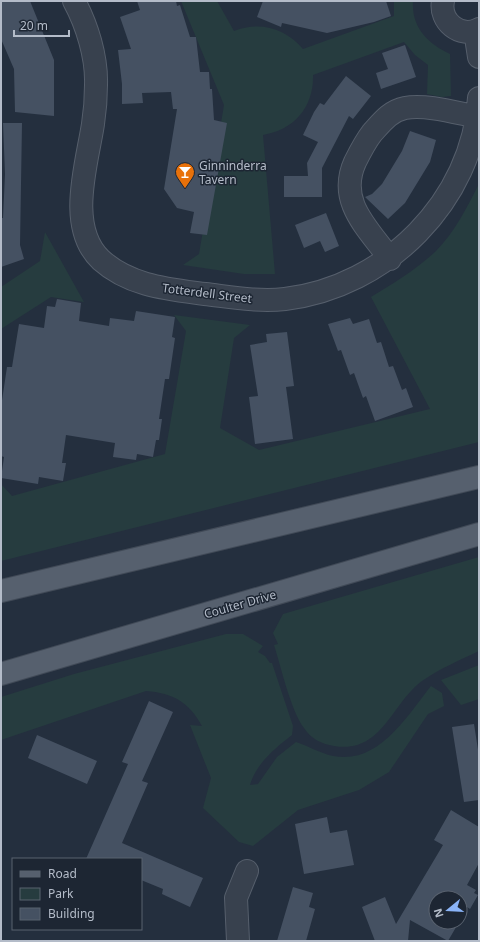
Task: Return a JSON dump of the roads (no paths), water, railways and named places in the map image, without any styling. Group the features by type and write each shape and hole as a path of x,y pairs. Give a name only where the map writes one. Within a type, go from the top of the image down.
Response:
{"main road":[{"path":"1,591 479,477"},
{"name":"Coulter Drive","path":"1,674 479,534"}],"street":[{"name":"Totterdell Street","path":"74,1 80,11 92,46 96,83 94,121 82,191 81,214 91,246 100,259 119,274 139,283 249,299 283,299 301,296 348,282 390,259 423,228 450,194 468,156 479,108"},
{"path":"443,1 443,11 447,21 454,28 465,32 477,30 479,57"},
{"path":"390,259 353,206 348,191 350,175 360,152 369,138 387,116 404,108 479,108"},
{"path":"238,941 236,898 246,871"}],"place":[{"name":"Ginninderra Tavern","path":"185,189"}]}
